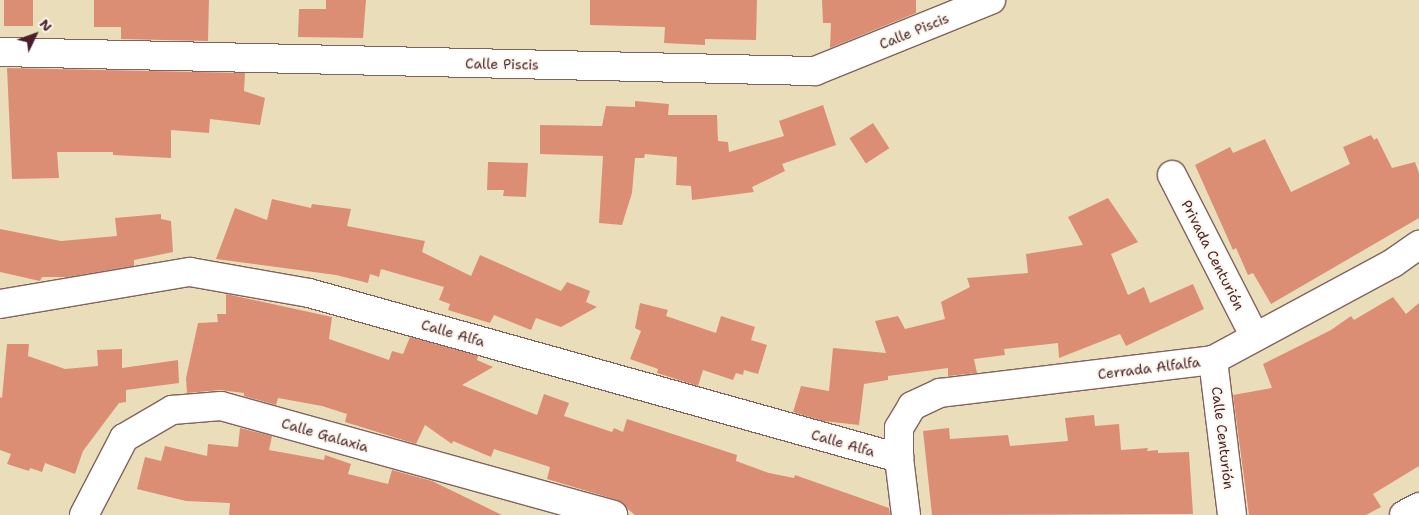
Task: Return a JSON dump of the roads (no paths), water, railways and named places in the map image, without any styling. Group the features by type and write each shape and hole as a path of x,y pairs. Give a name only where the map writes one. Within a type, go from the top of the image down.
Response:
{"street":[{"name":"Calle Piscis","path":"0,52 814,71 991,0"},
{"name":"Privada Centurión","path":"1172,175 1254,335"},
{"name":"Cerrada Alfalfa","path":"899,458 899,428 912,406 940,393 1213,360 1254,335 1393,263 1419,245"},
{"name":"Calle Alfa","path":"0,304 190,272 309,293 899,458"},
{"name":"Calle Centurión","path":"1213,360 1232,515"},
{"name":"Calle Galaxia","path":"84,515 124,438 172,410 221,406 613,515"},
{"path":"899,458 906,515"},
{"path":"1404,515 1419,507"}]}
